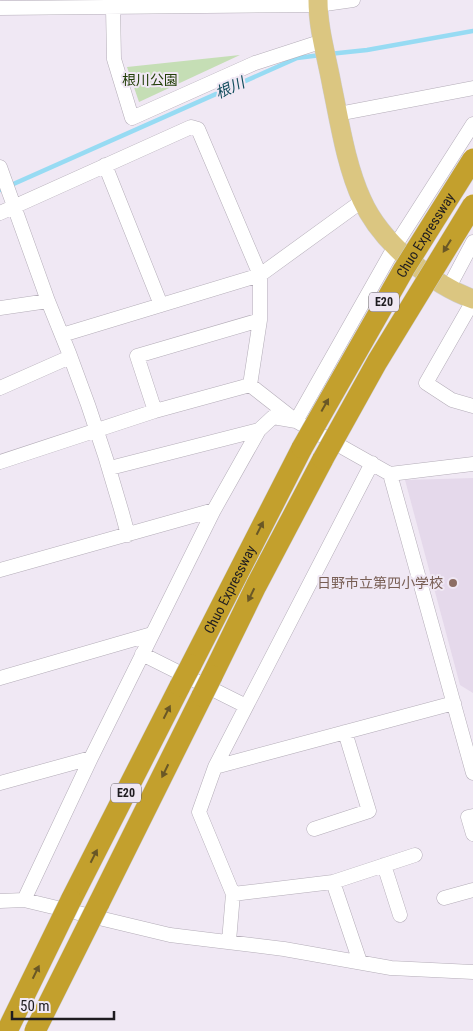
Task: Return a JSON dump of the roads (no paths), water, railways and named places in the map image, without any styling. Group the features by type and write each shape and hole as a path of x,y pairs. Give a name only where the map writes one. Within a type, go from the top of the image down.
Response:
{"highway":[{"name":"Chuo Expressway","path":"7,1031 71,900 302,448 404,269 473,159"},
{"name":"Chuo Expressway","path":"35,1031 256,586 323,459 382,353 473,205"}],"main road":[{"path":"318,2 325,52 338,114 347,154 362,201 377,225 420,270 448,289 473,300"}],"street":[{"path":"0,8 113,8 353,0"},
{"path":"113,8 114,59 132,118 255,63 325,52"},
{"path":"338,114 473,88"},
{"path":"296,421 395,246 473,124"},
{"path":"0,213 12,203 191,127 198,129 260,275 260,320 250,385"},
{"path":"105,165 161,305"},
{"path":"2,175 98,430 128,535"},
{"path":"62,335 260,275 362,201"},
{"path":"448,289 473,242"},
{"path":"473,300 426,383 452,400 473,406"},
{"path":"0,308 48,301"},
{"path":"155,411 137,356 260,320"},
{"path":"0,388 70,357"},
{"path":"250,385 296,421 390,474 473,464"},
{"path":"0,462 155,411 250,385"},
{"path":"24,900 91,758 214,510 259,430 273,417 296,421"},
{"path":"110,468 259,430"},
{"path":"229,941 233,894 199,812 215,767 372,463"},
{"path":"390,474 473,773"},
{"path":"0,570 214,510"},
{"path":"0,678 152,634"},
{"path":"142,654 246,706"},
{"path":"215,767 454,703"},
{"path":"314,829 369,811 345,732"},
{"path":"0,784 91,758"},
{"path":"473,816 468,817 473,834"},
{"path":"233,894 333,882 415,855"},
{"path":"384,865 400,915"},
{"path":"333,882 360,962"},
{"path":"444,898 473,890"},
{"path":"0,901 24,900 170,935 229,941 408,969 473,972"}],"waterway":[{"name":"根川","path":"329,54 367,50 473,31"},
{"name":"根川","path":"0,190 297,58 321,55"}],"place":[{"name":"日野市立第四小学校","path":"453,583"}],"park label":[{"name":"根川公園","path":"150,80"}]}
